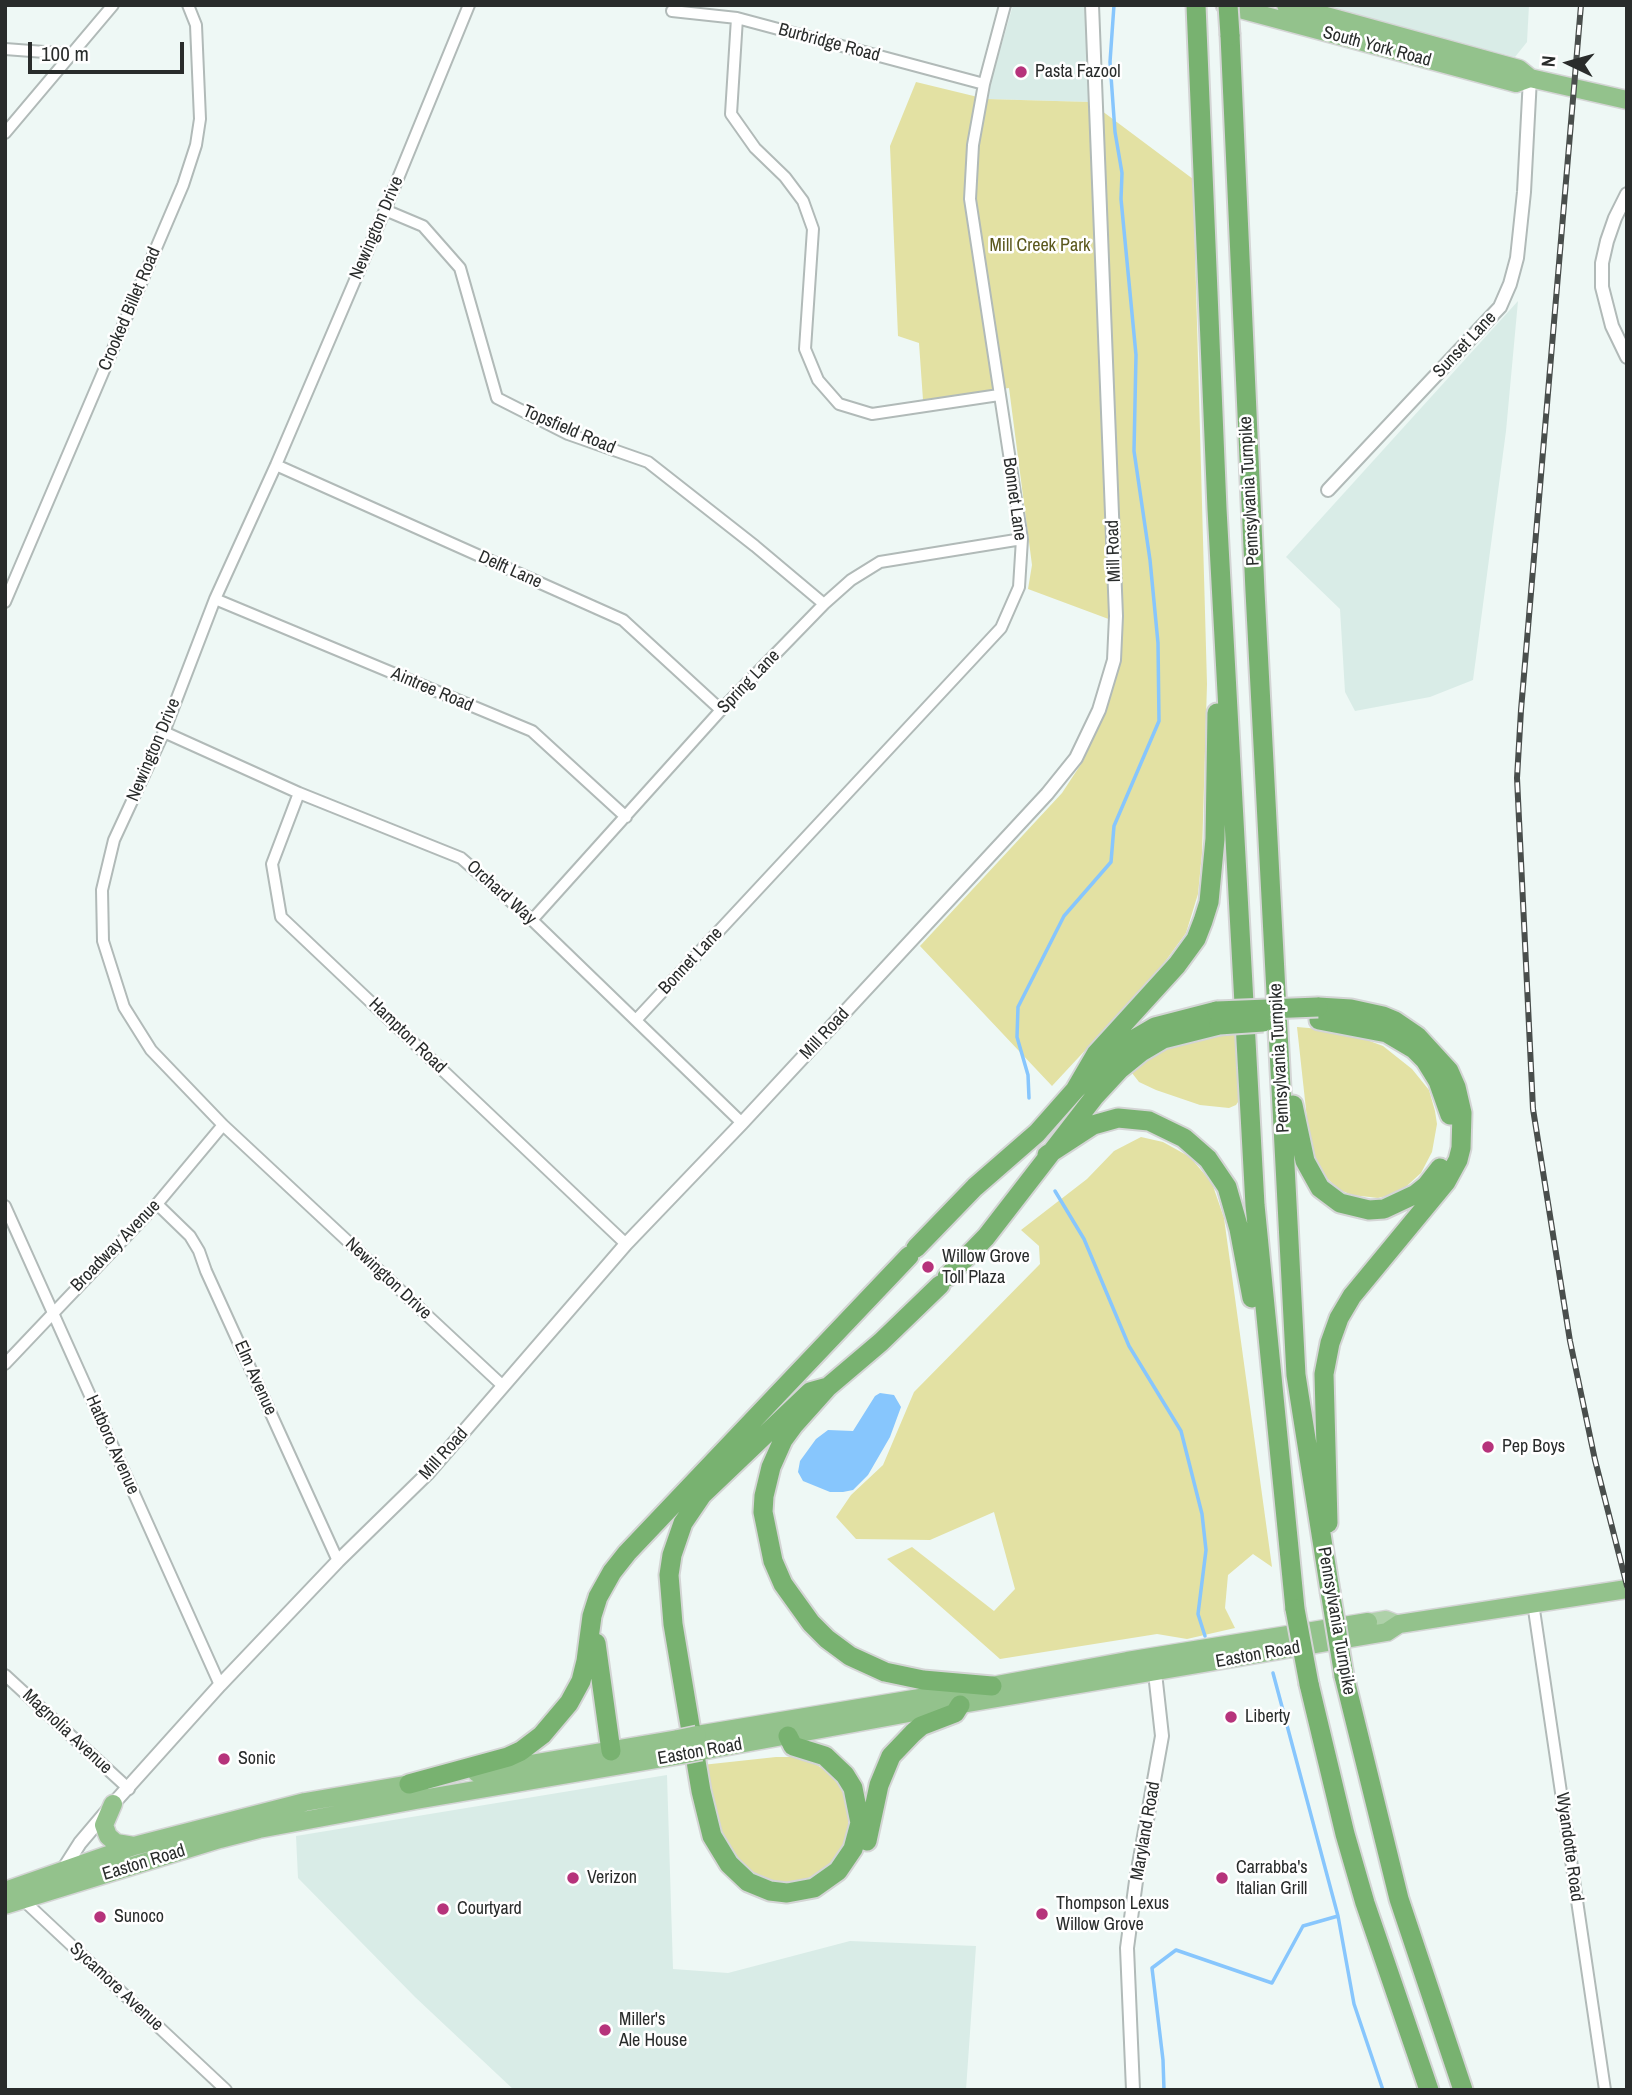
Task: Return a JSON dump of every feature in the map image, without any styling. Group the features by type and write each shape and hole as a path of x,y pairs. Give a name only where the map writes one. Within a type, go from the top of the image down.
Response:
{"highway":[{"name":"Pennsylvania Turnpike","path":"1226,5 1230,35 1257,631 1296,1375 1344,1676 1399,1899 1464,2090"},
{"name":"South York Road","path":"1226,5 1516,83 1530,78"},
{"name":"South York Road","path":"1286,5 1520,69 1530,78 1627,100"},
{"name":"Pennsylvania Turnpike","path":"1196,15 1217,509 1255,1205 1295,1609 1309,1684 1345,1833 1365,1903 1429,2090"},
{"path":"1075,1090 1097,1054 1177,965 1196,939 1209,901 1215,827 1217,509"},
{"path":"1276,987 1289,1049 1295,1123 1305,1161 1314,1179 1331,1197 1353,1207 1384,1209 1402,1202 1426,1186 1438,1172 1447,1153 1450,1116 1445,1094 1425,1060 1414,1049 1387,1033 1318,1013"},
{"path":"409,1784 508,1757 522,1751 542,1735 569,1703 581,1681 592,1616 598,1597 627,1553 975,1187 1037,1133 1075,1090 1119,1048 1138,1035 1168,1023 1351,1009 1383,1016 1417,1036 1442,1061 1453,1079 1462,1113 1458,1160 1446,1182 1352,1296 1339,1318 1330,1343 1324,1374 1330,1591"},
{"path":"992,1686 905,1678 850,1656 819,1631 793,1600 773,1562 763,1512 767,1481 783,1440 828,1387 881,1342 986,1237 1095,1096 1141,1052 1163,1039 1218,1018"},
{"path":"1047,1155 1093,1125 1118,1118 1134,1118 1172,1130 1196,1146 1208,1159 1219,1173 1233,1202 1275,1422"},
{"path":"788,1736 793,1746 825,1756 845,1775 853,1788 860,1823 852,1849 838,1871 814,1888 787,1894 770,1891 748,1882 729,1864 712,1836 701,1791 673,1625 669,1575 676,1540 696,1502 713,1482 810,1392 828,1387"},
{"path":"694,1483 670,1529 661,1567 660,1587 664,1628 701,1830 712,1861 732,1884 759,1899 790,1903 820,1895 844,1881 862,1857 879,1785 891,1756 921,1726 955,1713 960,1705"},
{"name":"Easton Road","path":"10,1894 54,1890 220,1839 281,1824 992,1686 1387,1632 1399,1624 1627,1589"},
{"path":"598,1597 595,1637 611,1751"},
{"name":"Easton Road","path":"699,1743 788,1736 960,1705 1368,1622"},
{"name":"Easton Road","path":"10,1894 62,1871 134,1846 305,1802 611,1751 679,1747"},
{"path":"113,1804 104,1825 107,1836 116,1843 134,1846"}],"main road":[{"name":"Easton Road","path":"1368,1622 1386,1619 1399,1624"}],"street":[{"path":"5,132 113,5"},
{"name":"Crooked Billet Road","path":"5,602 183,185 197,140 200,119 196,25 188,5"},
{"name":"Newington Drive","path":"469,5 276,465 215,599 164,732 114,840 102,890 103,941 124,1007 151,1050 223,1125 503,1386"},
{"name":"Bonnet Lane","path":"636,1020 1001,628 1019,587 1022,539 970,199 973,145 984,84 1005,5"},
{"name":"Mill Road","path":"54,1890 62,1871 80,1843 220,1685 338,1561 428,1473 626,1244 742,1124 1047,794 1076,758 1099,710 1114,660 1116,616 1092,5"},
{"name":"Burbridge Road","path":"673,11 737,18 984,84"},
{"path":"737,18 731,114 755,148 785,177 803,201 813,229 805,349 818,380 839,404 872,414 999,396"},
{"path":"5,49 71,54"},
{"name":"Sunset Lane","path":"1328,490 1500,307 1517,258 1524,192 1530,78"},
{"path":"1627,194 1607,241 1602,263 1602,287 1612,326 1627,357"},
{"name":"Topsfield Road","path":"385,210 423,226 460,268 497,397 568,433 648,462 824,604"},
{"name":"Delft Lane","path":"276,465 623,620 721,710"},
{"name":"Spring Lane","path":"532,920 721,710 824,604 851,580 880,562 1022,539"},
{"name":"Aintree Road","path":"215,599 532,731 626,817"},
{"name":"Orchard Way","path":"164,732 299,793 461,858 532,920 742,1124"},
{"name":"Hampton Road","path":"299,793 272,864 281,917 626,1244"},
{"name":"Broadway Avenue","path":"5,1364 157,1204 223,1125"},
{"name":"Elm Avenue","path":"157,1204 190,1236 199,1251 338,1561"},
{"name":"Hatboro Avenue","path":"5,1206 220,1685"},
{"name":"Wyandotte Road","path":"1533,1603 1605,2090"},
{"name":"Maryland Road","path":"1133,2090 1128,1948 1136,1881 1162,1736 1154,1665"},
{"name":"Magnolia Avenue","path":"5,1675 129,1788"},
{"name":"Sycamore Avenue","path":"10,1894 226,2090"}],"shaded area":[{"path":"1013,5 1086,5 1090,102 986,99"},
{"path":"1310,5 1529,5 1527,42 1515,57"},
{"path":"1518,301 1506,431 1473,680 1430,697 1355,711 1345,692 1340,609 1286,557"},
{"path":"667,1775 673,1969 728,1973 850,1941 976,1946 966,2090 514,2090 415,1997 298,1878 296,1836"}],"green space":[{"name":"Mill Creek Park","path":"916,82 986,99 1090,102 1193,179 1207,684 1202,853 1198,894 1186,933 1156,974 1052,1086 920,946 1062,793 1083,761 1107,705 1117,673 1122,624 1028,589 1032,565 1009,388 923,400 919,343 898,336 890,146"},
{"path":"1239,1027 1240,1099 1236,1105 1229,1108 1200,1105 1139,1082 1132,1073 1132,1068 1157,1049"},
{"path":"1297,1027 1343,1031 1383,1046 1412,1069 1429,1090 1437,1124 1432,1152 1421,1173 1399,1193 1378,1198 1352,1195 1340,1190 1321,1173 1313,1159 1309,1137"},
{"path":"1141,1137 1163,1142 1190,1157 1212,1183 1224,1218 1272,1567 1253,1554 1228,1575 1225,1608 1235,1628 1187,1639 1157,1634 1000,1659 887,1559 912,1547 994,1611 1015,1589 994,1512 930,1540 856,1539 836,1517 851,1495 883,1465 914,1392 1040,1264 1039,1246 1021,1230 1087,1179 1114,1151"},
{"path":"795,1757 823,1769 843,1792 848,1809 848,1831 843,1848 831,1864 818,1874 801,1881 787,1883 759,1878 731,1856 704,1782 702,1765"}],"water":[{"path":"880,1393 894,1395 901,1407 890,1437 868,1475 853,1490 843,1492 830,1492 803,1481 798,1472 800,1461 816,1439 828,1430 853,1431 875,1396"}],"waterway":[{"path":"1029,1098 1028,1075 1017,1037 1018,1007 1064,916 1111,862 1114,826 1159,721 1158,643 1150,560 1134,451 1136,355 1121,199 1122,173 1115,132 1110,62 1114,5"},
{"path":"1055,1191 1084,1239 1129,1346 1181,1431 1202,1514 1206,1550 1198,1614 1205,1636"},
{"path":"1273,1673 1338,1916 1354,2004 1383,2090"},
{"path":"1164,2090 1152,1968 1176,1950 1272,1983 1303,1926 1338,1916"}],"railway":[{"path":"1581,5 1517,778 1533,1109 1570,1341 1595,1460 1627,1586"}],"place":[{"name":"Pasta Fazool","path":"1021,72"},
{"name":"Willow Grove Toll Plaza","path":"928,1267"},
{"name":"Pep Boys","path":"1488,1447"},
{"name":"Liberty","path":"1231,1717"},
{"name":"Sonic","path":"224,1759"},
{"name":"Verizon","path":"573,1878"},
{"name":"Carrabba's Italian Grill","path":"1222,1878"},
{"name":"Courtyard","path":"443,1909"},
{"name":"Thompson Lexus Willow Grove","path":"1042,1914"},
{"name":"Sunoco","path":"100,1917"},
{"name":"Miller's Ale House","path":"605,2030"}]}
